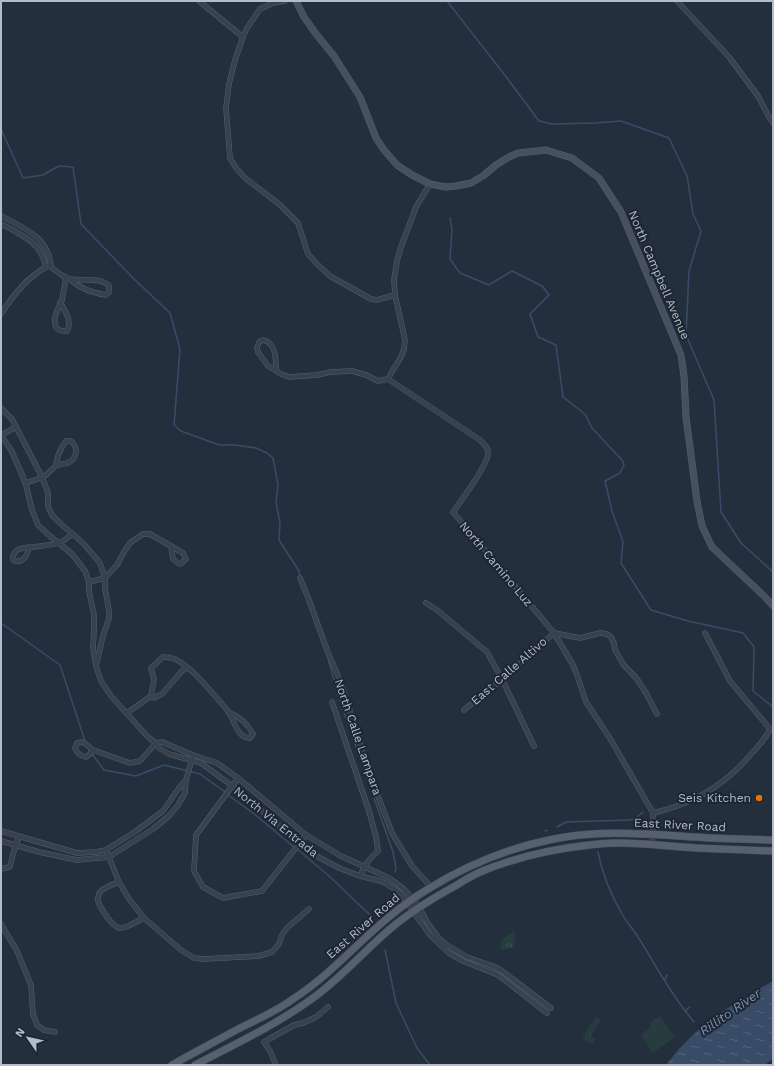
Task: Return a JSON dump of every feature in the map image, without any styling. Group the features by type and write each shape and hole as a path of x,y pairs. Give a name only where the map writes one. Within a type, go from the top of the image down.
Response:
{"main road":[{"name":"North Campbell Avenue","path":"296,1 304,17 334,56 360,97 376,138 390,158 397,165 412,175 430,184 446,187 456,186 471,183 483,176 496,165 518,153 546,150 572,158 599,178 621,212 681,356 684,376 686,417 697,501 702,526 712,547 773,606"},
{"name":"East River Road","path":"172,1065 273,1012 294,999 314,984 390,915 431,887 482,860 511,850 549,840 608,833 773,840"},
{"name":"East River Road","path":"195,1065 281,1020 302,1006 322,991 388,930 416,909 478,873 530,856 571,847 601,843 652,844 695,848 773,851"}],"street":[{"path":"199,1 243,36"},
{"path":"285,1 273,3 260,9 243,36 235,60 229,84 226,108 230,158 232,164 245,178 279,204 298,223 308,254 330,276 371,299 377,300 395,295"},
{"path":"677,1 729,57 758,96 773,123"},
{"path":"276,370 275,356 272,346 266,340 258,342 258,352 268,366 281,374 298,377 331,372 352,371 366,375 378,381 388,379 401,357 405,340 395,295 395,271 401,247 416,207 430,184"},
{"path":"1,216 21,225 34,234 43,244 49,255 48,267"},
{"path":"1,224 30,240 38,247 48,267 68,278 75,284 100,294 106,295 109,290 109,286 107,284 99,281 68,278"},
{"path":"1,314 10,300 25,283 48,267"},
{"path":"60,303 67,313 69,328 67,332 59,331 55,327 54,319 68,278"},
{"name":"North Camino Luz","path":"388,379 480,440 487,448 487,459 466,494 453,512 554,633 573,665 586,702 611,740 653,813 652,844"},
{"path":"1,408 12,419 42,477 48,493 48,507 52,515 83,543 100,563 105,578 109,618 96,666"},
{"path":"1,435 16,427"},
{"name":"North Via Entrada","path":"1,435 11,450 25,483 32,510 38,524 72,554 85,571 89,582 89,591 94,615 93,648 96,666 100,681 111,696 159,748 169,754 201,763 231,785 299,843 320,858 339,868 385,883 410,901"},
{"path":"25,483 42,477 56,465 68,463 75,456 76,450 75,444 71,440 66,441 60,448 56,465"},
{"path":"29,547 58,543 72,534"},
{"path":"89,582 105,578 117,565 130,543 143,534 150,534 171,546"},
{"name":"North Calle Lampara","path":"300,578 342,685 368,770 392,833 412,866 431,887"},
{"path":"426,603 442,614 487,652 502,679 534,746"},
{"path":"554,633 580,638 600,633 607,634 611,637 623,664 637,679 658,714"},
{"name":"East Calle Altivo","path":"464,710 554,633"},
{"path":"653,813 676,806 694,798 728,778 768,736 770,729 730,681 705,633"},
{"path":"152,696 154,679 151,668 164,657 176,660 200,680 228,712 237,730 245,738 250,738 253,734 250,728 240,718 228,712"},
{"path":"127,713 152,696 154,698 162,694 183,670 187,668"},
{"name":"North Calle Lampara","path":"332,702 369,811 376,837 378,851 370,858 360,876"},
{"name":"North Via Entrada","path":"156,743 162,742 217,763 238,778 306,834 341,856 388,878 404,889 416,909 438,937 447,945 467,957 502,971 551,1008"},
{"path":"93,750 130,763 140,761 156,743"},
{"path":"1,841 39,852 77,860 109,857 153,829 178,806 185,793 186,780 193,755"},
{"path":"238,778 231,785 196,835 194,871 203,887 223,898 262,891 306,834"},
{"path":"1,831 77,853 106,850 136,831 161,812 186,780"},
{"path":"161,812 166,818"},
{"path":"1,869 10,867 19,837"},
{"path":"106,850 129,899 144,918 181,950 194,958 203,959 259,956 272,952 279,944 282,935 288,928 309,909"},
{"path":"120,882 100,892 98,896 98,901 110,922 121,928 144,918"},
{"name":"North Via Entrada","path":"416,909 430,935 449,954 498,975 547,1013"},
{"path":"1,924 17,951 31,985 33,1014 36,1025 44,1030 55,1032"},
{"path":"276,1065 264,1042 294,1025 316,1017 328,1007"}],"green space":[{"path":"513,932 515,933 516,941 513,948 501,950 500,942"},
{"path":"660,1016 675,1037 653,1053 641,1035 651,1027 649,1023"},
{"path":"596,1017 601,1020 590,1036 595,1039 592,1044 582,1038"}],"water":[{"name":"Rillito River","path":"773,981 773,1058 765,1065 666,1065 681,1046 704,1025 726,1009"}],"waterway":[{"path":"447,1 539,121 552,124 621,121 669,138 687,176 693,214 701,231 689,271 686,335 714,400 721,512 741,543 773,572"},
{"path":"1,129 23,178 43,175 59,166 73,167 81,224 134,279 170,313 180,349 174,425 181,431 219,445 235,445 256,448 267,453 273,458 278,485 276,502 280,523 279,540 299,571 300,576"},
{"path":"450,218 452,230 450,259 460,273 489,285 512,271 542,286 549,295 530,314 538,337 556,345 563,397 585,414 592,428 622,460 624,465 620,473 605,481 612,511 623,542 621,563 651,610 688,621 743,633 754,647 753,691 773,707"},
{"path":"1,623 60,665 85,741"},
{"path":"327,655 339,698 393,852 396,868 395,872"},
{"path":"87,747 104,770 136,776 164,765 200,774 225,792"},
{"path":"228,795 253,813 294,847"},
{"path":"557,827 566,822 630,820 636,818 643,812"},
{"path":"297,849 328,875 370,915"},
{"name":"Rillito River","path":"598,852 607,883 623,916 638,936 672,992 694,1022"},
{"path":"385,950 396,1003 417,1048 430,1065"},
{"path":"665,980 667,975"},
{"path":"686,1012 690,1007"}],"place":[{"name":"Seis Kitchen","path":"759,798"}]}
